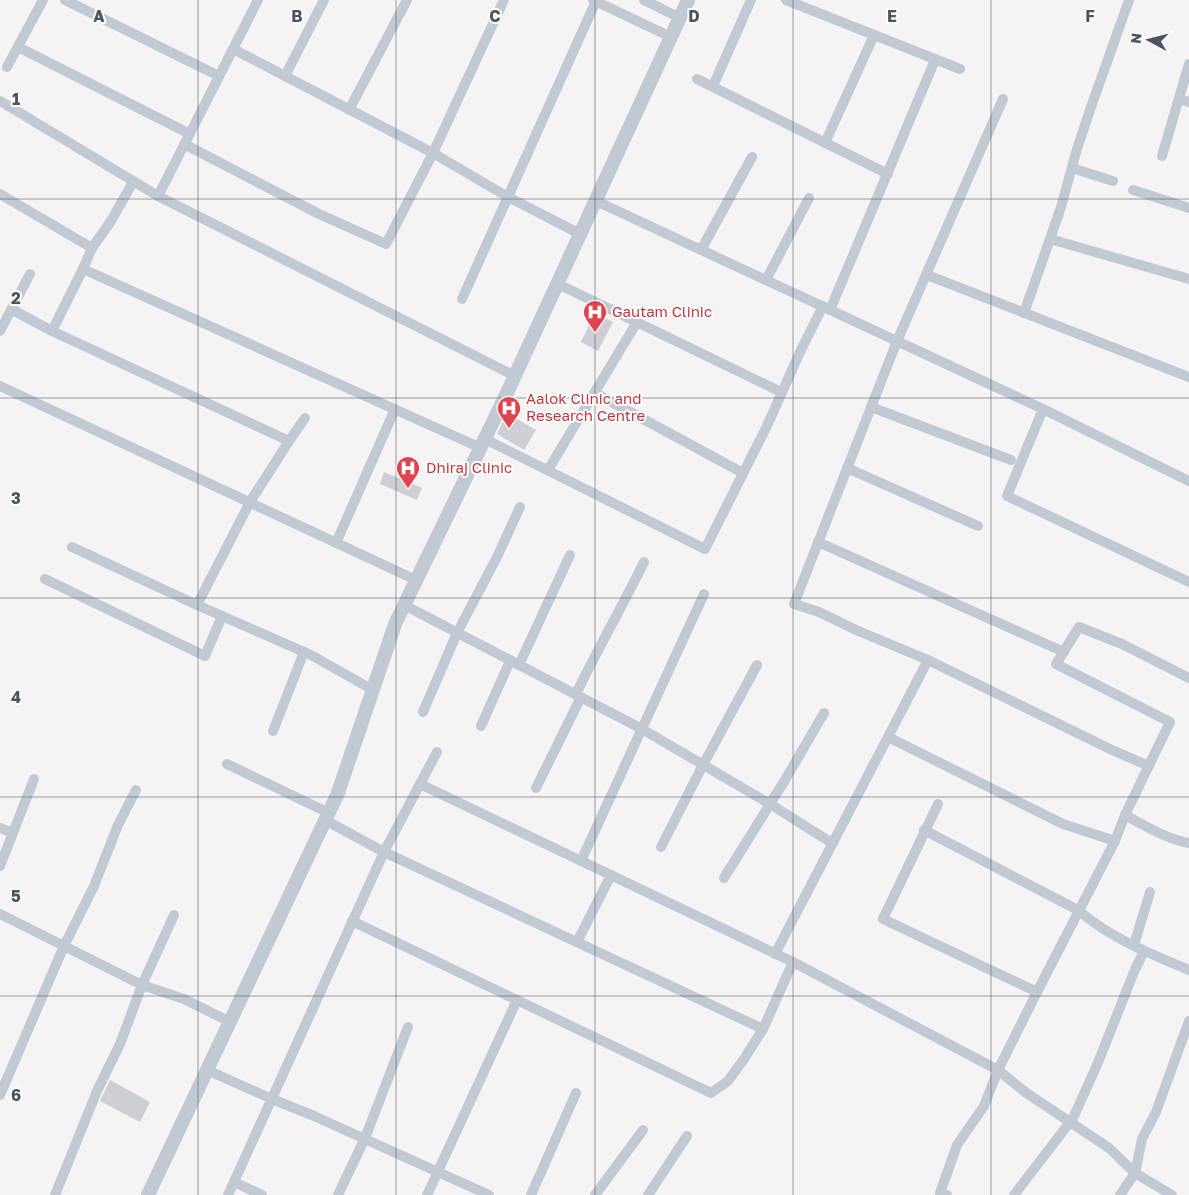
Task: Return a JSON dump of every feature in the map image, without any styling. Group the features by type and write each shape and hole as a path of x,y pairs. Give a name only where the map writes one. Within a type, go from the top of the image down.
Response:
{"street":[{"path":"7,66 44,0"},
{"path":"65,0 219,76"},
{"path":"158,196 258,0"},
{"path":"285,76 324,0"},
{"path":"349,110 407,0"},
{"path":"184,144 317,213 386,244 433,153 504,0"},
{"path":"644,0 680,18"},
{"path":"148,1195 338,793 395,624 515,376 688,0"},
{"path":"713,86 751,0"},
{"path":"786,0 960,69"},
{"path":"1024,312 1050,239 1091,106 1129,0"},
{"path":"462,299 595,1 671,38"},
{"path":"825,143 874,35"},
{"path":"18,46 190,134"},
{"path":"233,49 433,153 508,197 580,234"},
{"path":"83,269 394,409 548,470 705,549 782,392 827,308 888,174 935,60"},
{"path":"1162,156 1184,101 1189,64"},
{"path":"697,79 888,174"},
{"path":"1003,99 897,341 794,604 819,612 856,630 928,660 1112,750 1149,766"},
{"path":"0,101 158,196 515,376"},
{"path":"701,250 752,157"},
{"path":"1072,168 1113,181"},
{"path":"52,331 92,248 112,221 133,182"},
{"path":"1133,190 1189,208"},
{"path":"0,194 92,248"},
{"path":"766,280 809,198"},
{"path":"596,201 1043,408 1189,481"},
{"path":"1050,239 1189,279"},
{"path":"0,331 30,274"},
{"path":"927,274 1189,378"},
{"path":"558,284 782,392"},
{"path":"11,310 52,331 289,441"},
{"path":"548,470 637,322"},
{"path":"0,386 416,580"},
{"path":"595,393 743,474"},
{"path":"871,407 1011,460"},
{"path":"1043,408 1007,496 1189,582"},
{"path":"336,543 394,409"},
{"path":"197,605 250,502 305,418"},
{"path":"847,468 978,526"},
{"path":"423,712 457,633 497,557 520,507"},
{"path":"818,542 1064,652"},
{"path":"72,547 304,652 373,690"},
{"path":"481,726 570,555"},
{"path":"536,788 592,661 626,600 644,562"},
{"path":"46,579 205,656 222,616"},
{"path":"581,861 704,594"},
{"path":"404,605 642,729 770,804 832,843"},
{"path":"947,1195 940,1194 956,1145 984,1106 998,1070 1078,910 1115,841 1170,722 1056,664 1079,627 1122,644 1189,678"},
{"path":"273,731 304,652"},
{"path":"775,954 928,660"},
{"path":"661,847 757,665"},
{"path":"724,878 824,713"},
{"path":"888,738 1063,824 1115,841"},
{"path":"228,1195 384,852 436,752"},
{"path":"227,764 327,816 384,852 763,1029"},
{"path":"0,866 34,779"},
{"path":"420,784 793,962 998,1070 1025,1092 1109,1148 1135,1173 1172,1195"},
{"path":"0,1095 64,946 94,886 118,825 136,790"},
{"path":"938,804 883,919 1037,992"},
{"path":"1126,815 1155,832 1179,842 1189,843"},
{"path":"0,828 13,833"},
{"path":"924,830 1078,910 1092,923 1134,946 1189,970"},
{"path":"577,942 611,875"},
{"path":"1134,946 1150,892"},
{"path":"54,1195 97,1091 120,1044 142,985 174,915"},
{"path":"1,917 142,985 184,999 230,1022"},
{"path":"352,921 711,1093 728,1081 763,1029 793,962"},
{"path":"1014,1195 1070,1122 1144,951"},
{"path":"428,1195 517,1000"},
{"path":"1120,1195 1135,1173 1142,1139 1156,1112 1189,1021"},
{"path":"338,1195 365,1138 408,1027"},
{"path":"207,1070 365,1138 490,1195"},
{"path":"531,1195 576,1093"},
{"path":"595,1195 643,1130"},
{"path":"648,1195 688,1136"},
{"path":"234,1182 262,1195"}],"building":[{"path":"595,313 613,322 598,351 581,342"},
{"path":"507,413 536,430 524,450 497,434"},
{"path":"384,472 422,488 417,500 380,484"},
{"path":"110,1080 150,1102 140,1122 100,1101"}],"place":[{"name":"Gautam Clinic","path":"595,333"},
{"name":"Aalok Clinic and Research Centre","path":"509,429"},
{"name":"Dhiraj Clinic","path":"408,489"}]}
